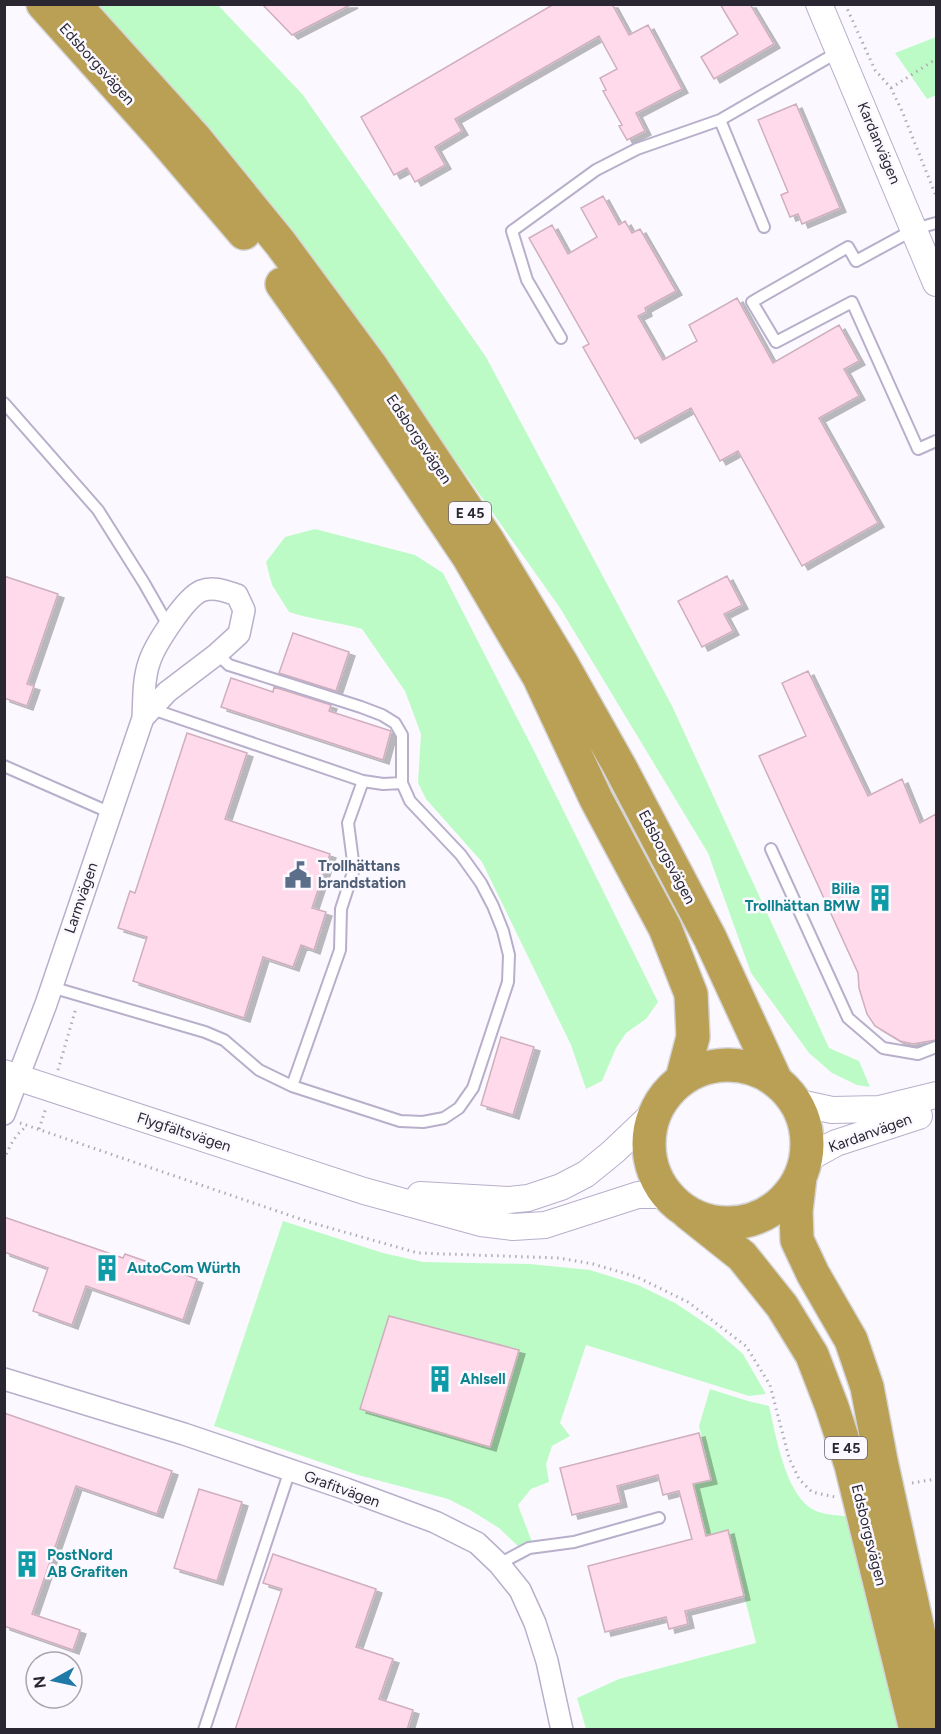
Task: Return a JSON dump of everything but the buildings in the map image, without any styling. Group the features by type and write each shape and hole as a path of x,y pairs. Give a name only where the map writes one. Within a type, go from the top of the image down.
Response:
{"highway":[{"name":"Edsborgsvägen","path":"44,4 162,137 260,253 350,380 468,556 539,677 596,799 665,928 680,963 691,994 693,1019 693,1037 682,1079"},
{"name":"Edsborgsvägen","path":"74,4 194,137 281,244 371,366 488,541 562,663 625,777 710,938 785,1091"},
{"name":"E 45","path":"677,1204 658,1183 649,1155 650,1126 654,1113 671,1089 682,1079 700,1070 729,1065 750,1068 785,1091 806,1130 807,1150 802,1169"},
{"name":"Edsborgsvägen","path":"802,1169 796,1211 797,1240 813,1274 851,1340 867,1387 936,1712"},
{"path":"677,1204 706,1220 725,1224 752,1220 764,1215 785,1199 802,1169"},
{"name":"Edsborgsvägen","path":"677,1204 742,1256 782,1306 812,1355 851,1465 916,1730"}],"street":[{"name":"Kardanvägen","path":"819,4 926,226 936,283"},
{"name":"Larmvägen","path":"11,1075 51,987 147,714 167,692 239,634 244,610 237,595 217,589 200,592 182,609 149,663 144,695 147,714"},
{"name":"Flygfältsvägen","path":"11,1075 364,1191 482,1223 513,1227 545,1225 638,1195 677,1204"},
{"path":"8,1117 11,1075"},
{"name":"Kardanvägen","path":"785,1091 832,1110 879,1109 936,1095"},
{"name":"Kardanvägen","path":"802,1169 836,1143 880,1127 936,1111"},
{"name":"Flygfältsvägen","path":"364,1191 508,1200 528,1198 561,1187 586,1174 654,1113"},
{"name":"Grafitvägen","path":"4,1379 184,1434 290,1470 435,1522 477,1543 499,1564 520,1590 535,1623 547,1661 562,1730"}],"lane":[{"path":"561,338 527,280 512,231 596,170 637,149 720,120 840,51"},
{"path":"720,120 764,226"},
{"path":"926,226 856,261 848,246 752,302 776,342 852,302 918,449 936,441"},
{"path":"4,402 98,510 169,627"},
{"path":"51,987 205,1032 224,1041 260,1070 292,1086 400,1121 423,1122 444,1118 459,1108 473,1088 508,982 509,955 500,922 481,883 461,855 410,801 402,783 402,735 395,723 361,707 229,665 217,654"},
{"path":"147,714 363,781 383,784 402,783"},
{"path":"4,766 111,813"},
{"path":"292,1086 340,950 341,909 354,869 348,823 363,781"},
{"path":"771,849 848,1018 883,1048 918,1054 936,1047"},
{"path":"204,1730 290,1470"},
{"path":"499,1564 529,1548 574,1542 660,1518"}],"path":[{"path":"844,4 875,70 891,88 936,196"},
{"path":"891,88 936,59"},
{"path":"39,1129 80,995"},
{"path":"8,1117 27,1126 309,1222 418,1253 559,1258 637,1276 688,1302 746,1346 770,1385 789,1458 799,1479 812,1492 839,1497"},
{"path":"4,1160 16,1134 27,1126"},
{"path":"902,1485 936,1479"}],"green space":[{"path":"88,5 218,5 303,95 486,357 672,706 829,1048 859,1061 870,1087 857,1085 832,1073 809,1053 751,973 708,853 560,608 304,246 198,121"},
{"path":"936,37 936,95 927,99 895,53"},
{"path":"315,529 415,555 443,573 658,1002 646,1019 626,1033 616,1048 602,1081 586,1089 571,1045 482,862 426,799 418,783 421,734 405,691 362,629 289,612 272,585 266,562 285,537"},
{"path":"283,1221 383,1253 423,1262 530,1264 590,1270 638,1285 675,1303 714,1329 743,1354 766,1394 749,1396 586,1345 560,1423 570,1436 552,1446 546,1464 549,1482 531,1489 518,1505 532,1542 520,1548 499,1528 448,1499 358,1475 214,1426"},
{"path":"710,1389 769,1406 783,1463 796,1492 814,1510 850,1517 902,1729 586,1729 577,1698 619,1679 756,1643 728,1531 706,1536 693,1484 711,1479 699,1426"}],"place":[{"name":"Trollhättans brandstation","path":"298,875"},
{"name":"Bilia Trollhättan BMW","path":"880,898"},
{"name":"AutoCom Würth","path":"107,1268"},
{"name":"Ahlsell","path":"440,1379"},
{"name":"PostNord AB Grafiten","path":"27,1564"}]}
